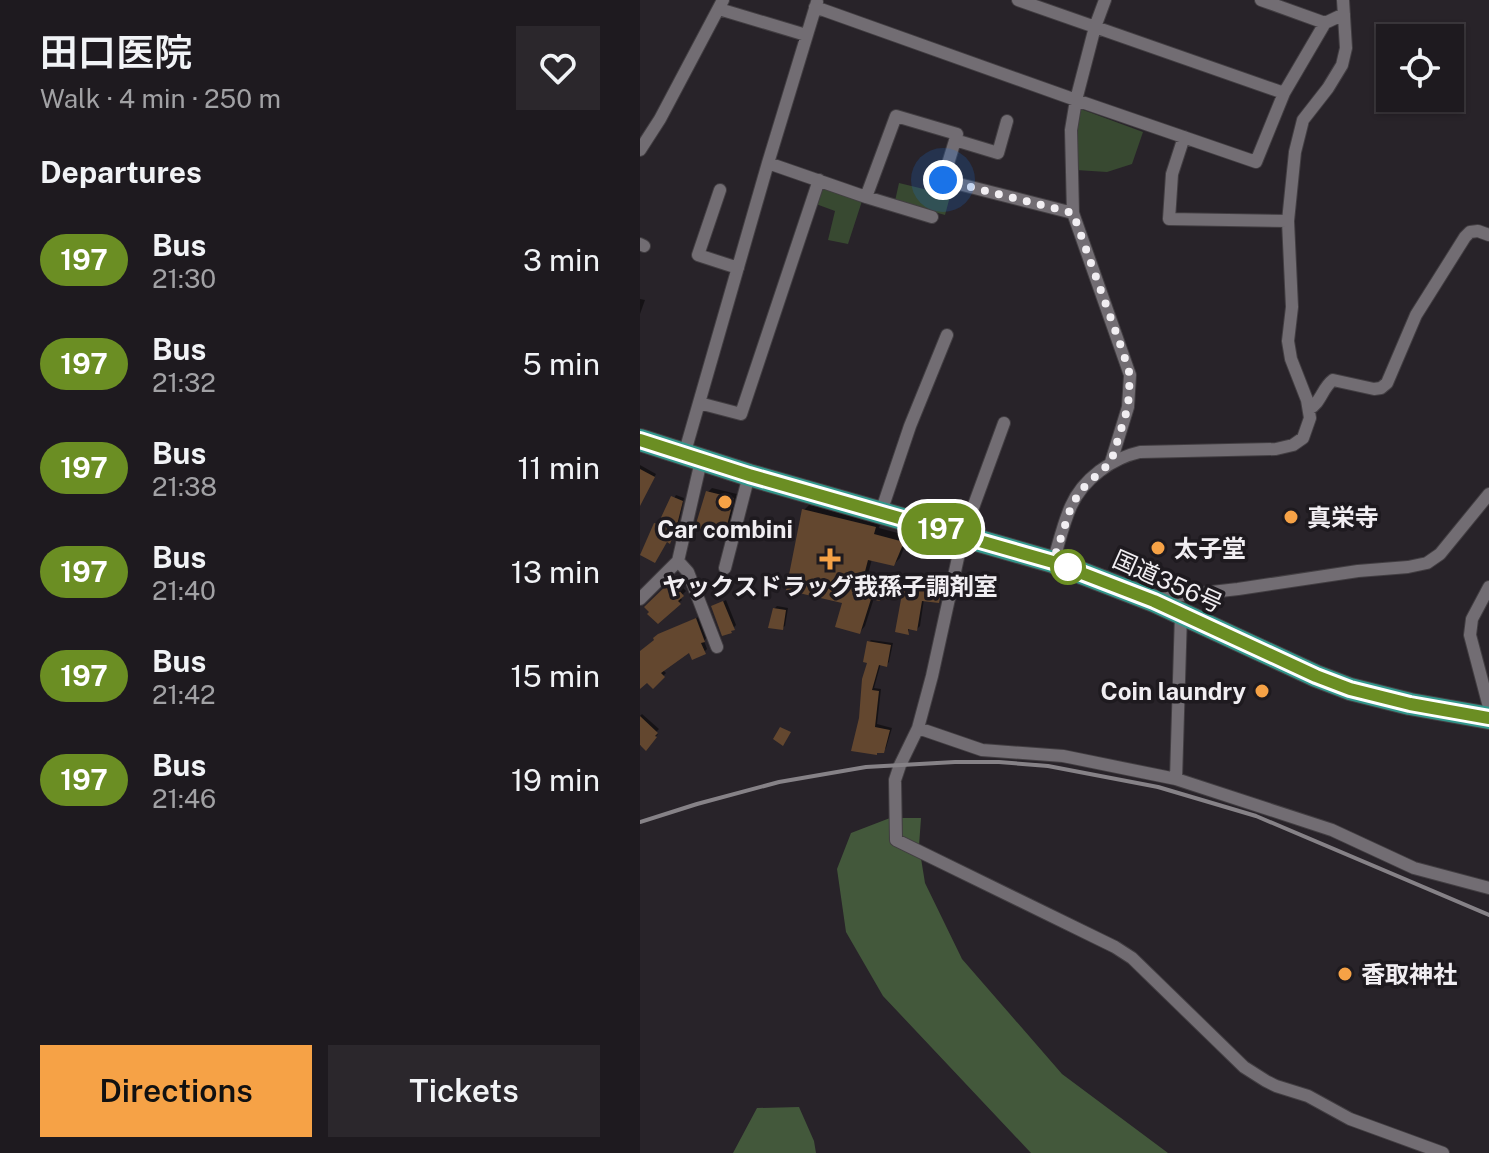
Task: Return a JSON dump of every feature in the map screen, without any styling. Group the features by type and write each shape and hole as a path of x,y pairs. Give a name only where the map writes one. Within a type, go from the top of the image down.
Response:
{"highway":[{"name":"国道356号","path":"640,440 749,475 1053,562 1154,601 1350,689 1422,707 1489,718"}],"street":[{"path":"1018,0 1284,93"},
{"path":"1105,0 1076,100 1070,141 1073,213 1130,375 1128,407 1111,462"},
{"path":"1261,0 1292,5 1325,23"},
{"path":"1053,562 1072,504 1085,486 1111,462 1140,452 1276,449 1293,445 1303,438 1310,418 1288,341 1292,307 1288,221 1303,120 1342,65 1346,48 1343,0"},
{"path":"640,599 678,561 699,403 817,4 1076,100 1256,162 1284,93 1325,23 1344,14"},
{"path":"640,150 721,5 806,35"},
{"path":"866,197 896,116 957,134 943,180 1073,213"},
{"path":"955,140 998,153 1007,121"},
{"path":"1184,137 1172,174 1169,219 1288,221"},
{"path":"768,163 932,217"},
{"path":"699,403 741,414 819,180"},
{"path":"720,190 698,255 738,268"},
{"path":"1309,409 1316,405 1326,385 1333,380 1374,389 1387,383 1416,315 1465,237 1470,232 1478,231 1489,235"},
{"path":"881,512 910,426 947,335"},
{"path":"1004,423 963,535 918,728 895,780 896,840 1132,958 1244,1067 1266,1081 1308,1096 1350,1119 1443,1153"},
{"path":"725,568 749,475"},
{"path":"1154,601 1427,563 1440,554 1489,494"},
{"path":"678,561 688,572 717,647"},
{"path":"1489,587 1472,619 1470,635 1489,707"},
{"path":"1176,779 1181,614"},
{"path":"918,728 982,750 1063,756 1176,779 1332,830 1414,868 1489,888"}],"green space":[{"path":"1078,108 1143,132 1132,164 1107,172 1076,170"},
{"path":"899,183 932,191 936,183 952,189 945,215 895,201"},
{"path":"821,186 862,201 848,244 828,240 835,211 816,204"},
{"path":"890,818 921,818 919,846 925,883 962,959 1062,1074 1168,1153 1031,1153 883,996 846,932 837,869 851,833"},
{"path":"799,1107 816,1153 733,1153 757,1108"}],"building":[{"path":"640,469 655,477 640,506"},
{"path":"706,491 734,498 724,537 695,527"},
{"path":"671,496 683,501 670,544 667,542 655,563 640,555 654,523 658,524"},
{"name":"ヤックスドラッグ我孫子調剤室","path":"802,509 876,527 874,534 904,542 894,566 868,560 861,587 885,589 880,601 871,599 860,634 835,627 842,603 786,590"},
{"path":"671,581 684,596 678,601 681,604 658,624 644,607"},
{"path":"904,583 942,587 939,603 922,601 917,631 908,629 909,635 895,632"},
{"path":"723,601 735,630 722,636 711,606"},
{"path":"773,608 786,610 783,630 768,628"},
{"path":"696,618 706,654 692,660 689,653 661,673 665,677 653,689 647,683 640,689 640,651 658,634"},
{"path":"867,641 891,645 887,667 879,665 872,690 879,691 875,727 890,730 884,753 877,755 851,751 867,663 863,662"},
{"path":"640,716 658,733 646,751 640,745"},
{"path":"780,727 791,732 783,746 773,739"}],"railway":[{"path":"640,822 779,782 866,767 955,762 1048,766 1158,787 1256,816 1489,915"}],"bus line":[{"name":"197","path":"640,440 820,496 1053,562 1154,601 1350,689 1379,698 1489,718"}],"place":[{"name":"Car combini","path":"725,502"},
{"name":"真栄寺","path":"1291,517"},
{"name":"太子堂","path":"1158,548"},
{"name":"ヤックスドラッグ我孫子調剤室","path":"830,559"},
{"name":"Coin laundry","path":"1262,691"},
{"name":"香取神社","path":"1345,974"}],"route":[{"path":"943,180 1073,213 1123,352 1130,375 1128,407 1111,462 1085,486 1072,504 1053,562 1068,567"}]}
